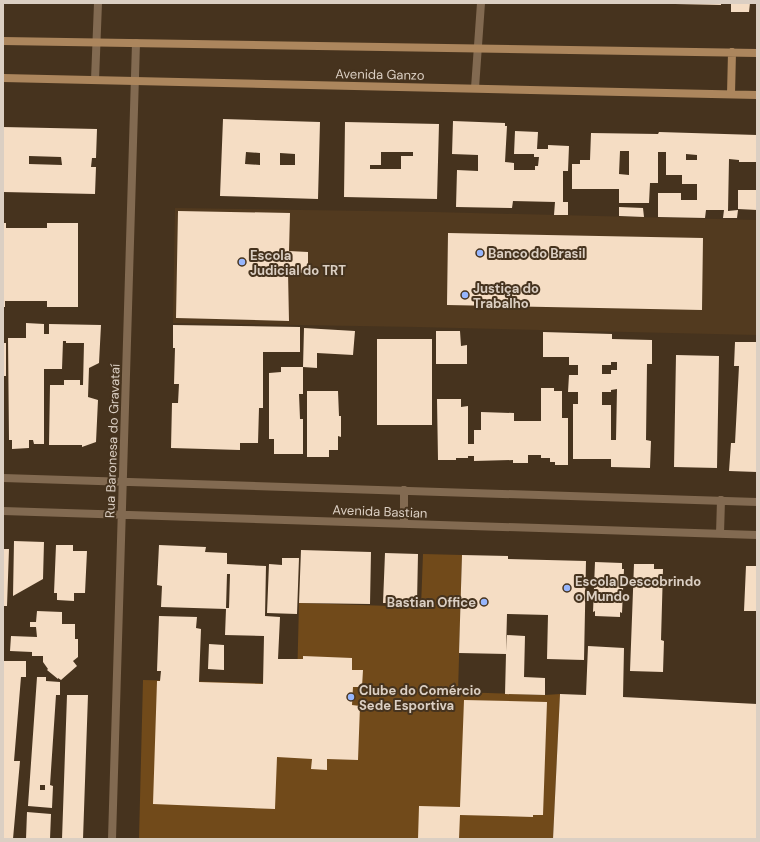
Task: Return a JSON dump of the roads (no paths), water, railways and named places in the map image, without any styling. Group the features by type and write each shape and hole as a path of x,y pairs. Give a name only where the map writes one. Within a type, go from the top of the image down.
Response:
{"street":[{"path":"95,80 98,3"},
{"path":"475,88 481,3"},
{"name":"Avenida Ganzo","path":"3,41 757,53"},
{"name":"Rua Baronesa do Gravataí","path":"112,839 136,43"},
{"path":"731,94 732,52"},
{"name":"Avenida Ganzo","path":"3,78 757,95"},
{"name":"Avenida Bastian","path":"3,478 757,502"},
{"path":"404,490 404,524"},
{"path":"720,534 721,500"},
{"name":"Avenida Bastian","path":"3,511 757,535"}],"place":[{"name":"Banco do Brasil","path":"480,253"},
{"name":"Escola Judicial do TRT","path":"242,262"},
{"name":"Justiça do Trabalho","path":"465,295"},
{"name":"Escola Descobrindo o Mundo","path":"567,588"},
{"name":"Bastian Office","path":"484,602"},
{"name":"Clube do Comércio Sede Esportiva","path":"351,697"}]}
